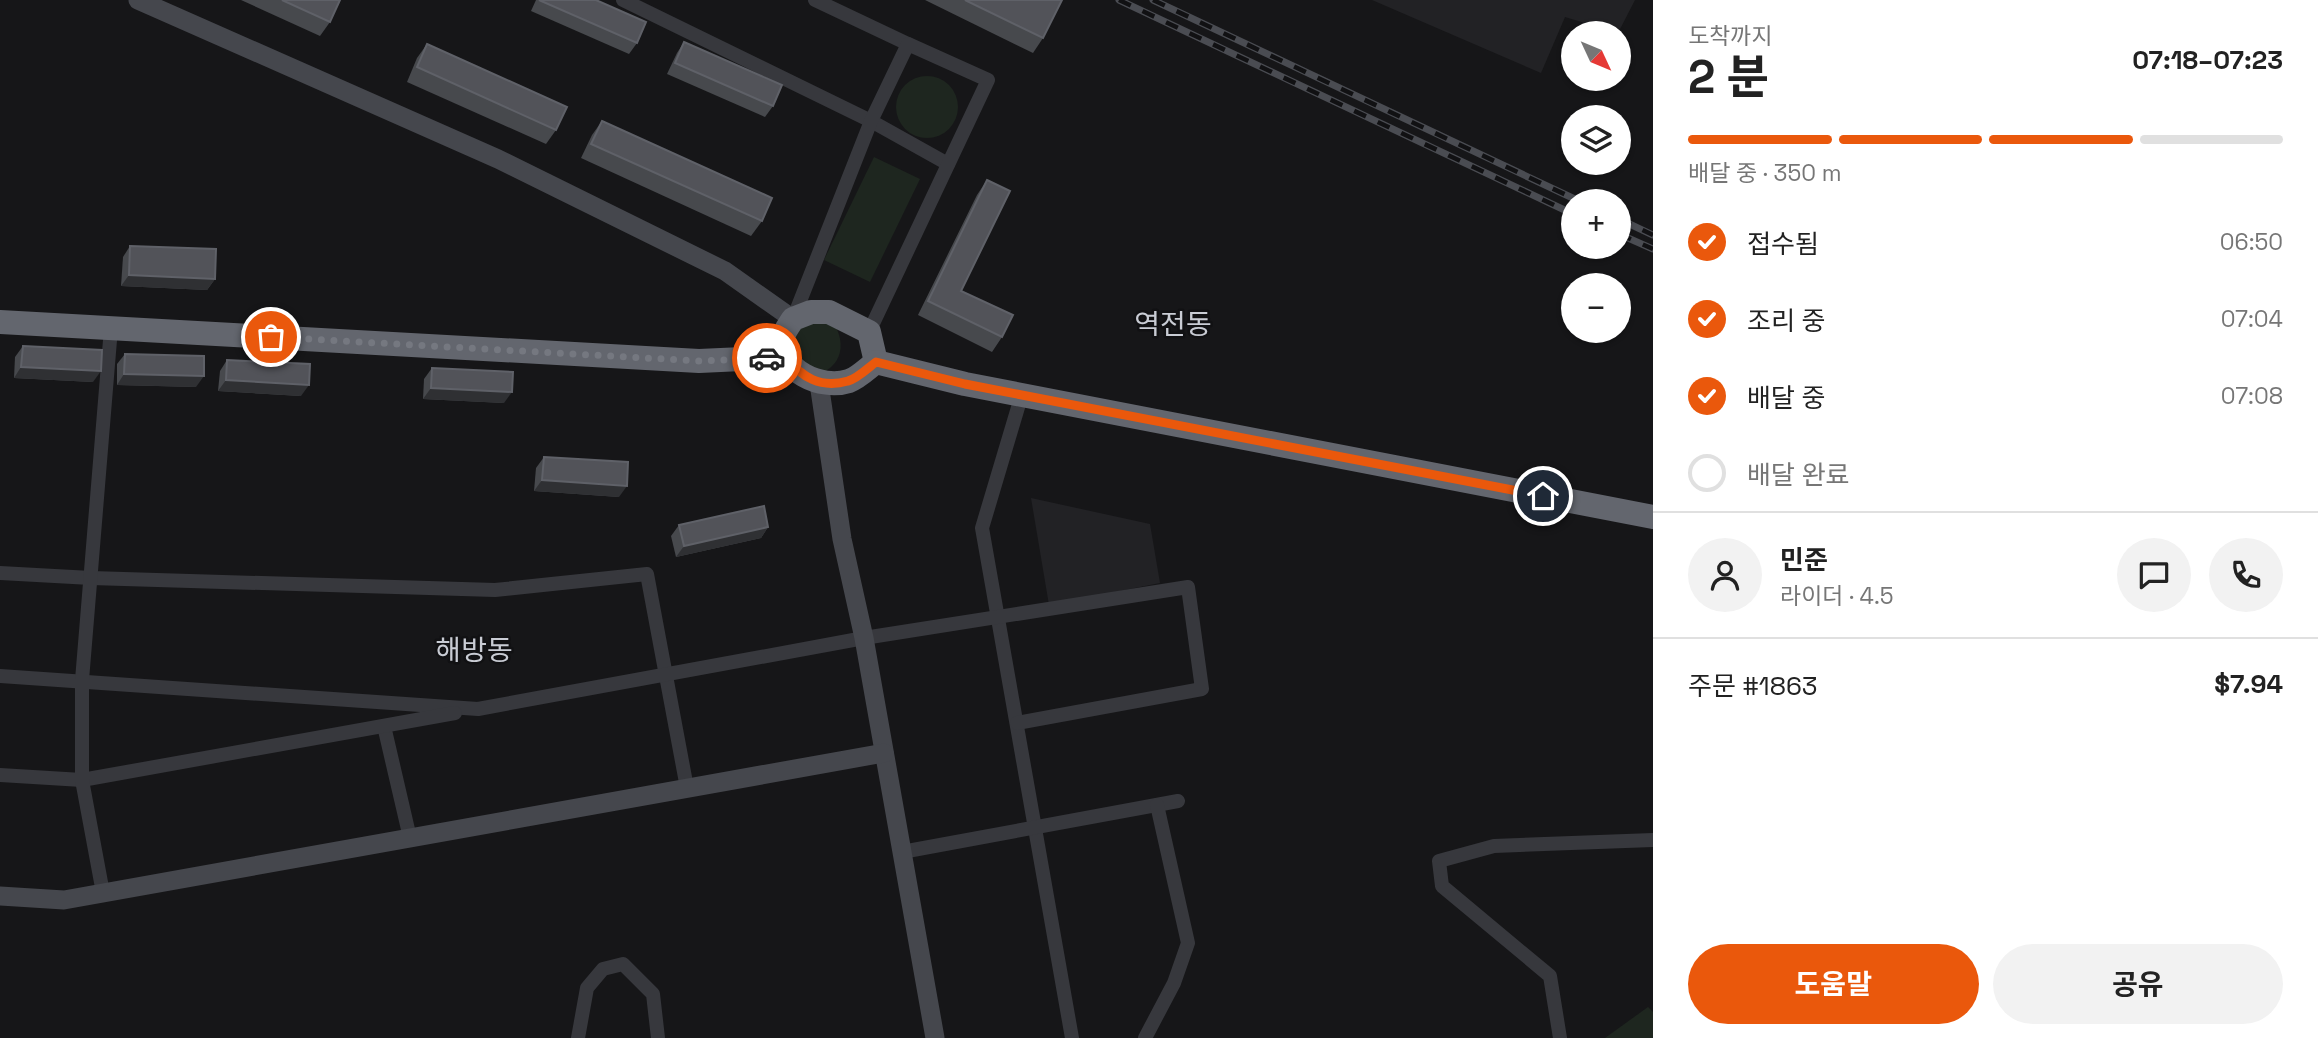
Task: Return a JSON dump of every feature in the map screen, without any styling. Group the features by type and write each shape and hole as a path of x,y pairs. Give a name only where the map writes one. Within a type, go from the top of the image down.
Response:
{"highway":[{"path":"811,312 829,312 869,332 876,362 850,381 818,383 799,373 785,357 783,336 793,318 811,312"},
{"path":"0,322 699,361 785,357"},
{"path":"876,362 965,384 1653,517"}],"street":[{"path":"138,0 498,159 725,271 793,318 871,121 908,44"},
{"path":"623,0 871,121 948,164"},
{"path":"815,0 988,80 869,332"},
{"path":"103,893 82,780 82,680 111,328"},
{"path":"818,383 842,539 864,638 935,1038"},
{"path":"1022,394 982,528 1072,1038"},
{"path":"0,573 495,590 647,574 687,788"},
{"path":"0,775 82,780 864,638 1188,587 1202,689 1017,723"},
{"path":"0,676 478,709"},
{"path":"384,726 410,838"},
{"path":"0,896 64,900 884,752"},
{"path":"902,852 1178,801"},
{"path":"1145,1038 1174,983 1188,943 1157,805"},
{"path":"1560,1038 1550,976 1442,886 1439,861 1494,846 1653,840"},
{"path":"578,1038 587,988 603,969 623,964 653,994 658,1038"}],"shaded area":[{"path":"1372,0 1635,0 1624,21 1578,21 1565,17 1561,21 1541,73"},
{"path":"921,76 933,76 949,85 956,95 956,119 949,129 933,138 921,138 910,133 901,124 896,113 896,101 901,90 910,81"},
{"path":"874,157 920,179 870,282 824,260"},
{"path":"803,315 836,327 841,345 833,366 809,377 783,330"},
{"path":"1031,498 1150,524 1160,583 1049,605"},
{"path":"1648,1007 1653,1012 1653,1038 1605,1038"}],"building":[{"path":"282,0 340,0 330,22"},
{"path":"539,0 596,0 646,22 637,43"},
{"path":"965,0 1062,0 1043,38"},
{"path":"684,42 782,85 773,106 675,63"},
{"path":"427,44 567,107 556,130 417,67"},
{"path":"602,121 772,198 762,221 591,144"},
{"path":"987,180 1010,191 961,291 1013,315 1002,337 928,301"},
{"path":"130,246 216,249 215,279 129,275"},
{"path":"23,346 102,350 101,371 21,367"},
{"path":"125,354 204,356 204,376 124,374"},
{"path":"227,360 310,364 309,385 226,380"},
{"path":"432,368 513,372 512,392 431,388"},
{"path":"544,457 628,462 627,486 542,480"},
{"path":"764,506 768,527 684,546 679,525"}],"railway":[{"path":"1119,0 1561,208"},
{"path":"1153,0 1561,193"},
{"path":"1631,225 1653,235"},
{"path":"1631,239 1653,249"}],"way so far":[{"path":"271,337 699,361 767,358"}],"district":[{"name":"역전동","path":"1173,324"},
{"name":"해방동","path":"474,650"}],"route":[{"path":"767,358 785,357 799,373 818,383 850,381 876,362 965,384 1543,496"}]}
